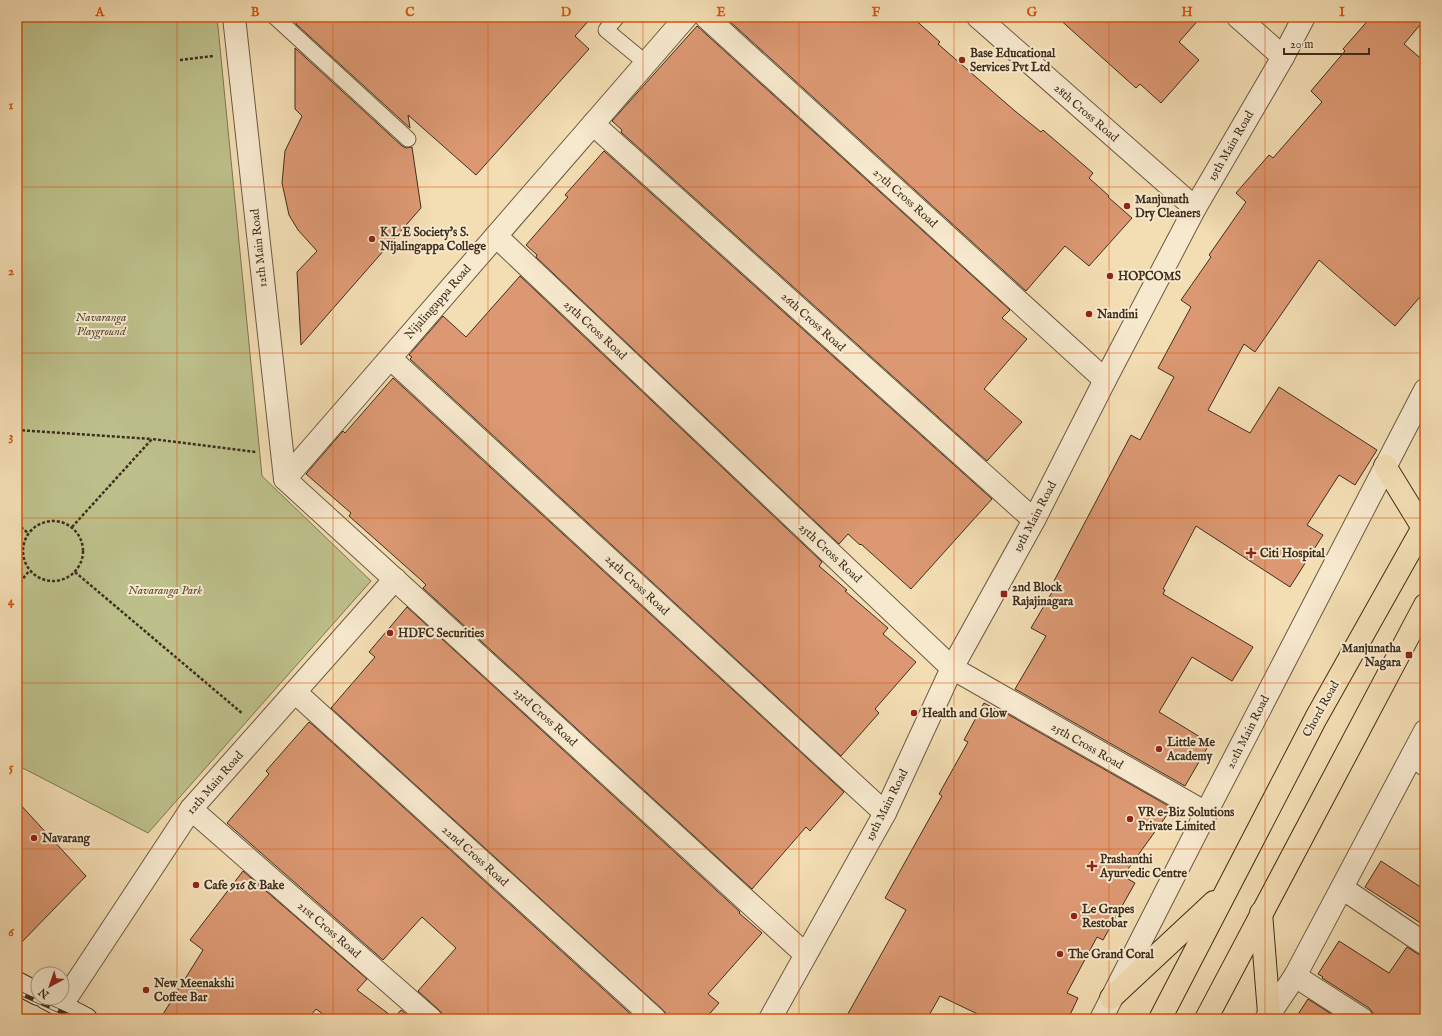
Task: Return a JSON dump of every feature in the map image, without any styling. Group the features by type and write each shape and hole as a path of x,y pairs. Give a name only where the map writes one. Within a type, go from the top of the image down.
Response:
{"main road":[{"path":"1385,466 1424,526"},
{"name":"Chord Road","path":"1160,1019 1316,718 1424,526"},
{"path":"1206,1019 1425,605"},
{"path":"1111,998 1225,892"},
{"path":"1261,913 1268,1016"}],"street":[{"name":"12th Main Road","path":"234,17 285,479"},
{"name":"Nijalingappa Road","path":"285,479 686,17"},
{"name":"27th Cross Road","path":"706,17 1105,380"},
{"name":"28th Cross Road","path":"978,17 1195,208"},
{"path":"1238,17 1283,57"},
{"name":"19th Main Road","path":"770,1019 885,812 952,668 1034,520 1195,208 1283,57 1304,17"},
{"name":"26th Cross Road","path":"593,124 1034,520"},
{"name":"25th Cross Road","path":"496,236 952,668 1206,813"},
{"name":"24th Cross Road","path":"390,358 885,812"},
{"path":"1385,466 1425,390"},
{"name":"20th Main Road","path":"1101,1019 1385,466"},
{"name":"23rd Cross Road","path":"285,479 805,954"},
{"name":"12th Main Road","path":"70,979 191,809 395,579"},
{"name":"22nd Cross Road","path":"295,692 655,1019"},
{"path":"1268,1016 1295,976 1342,888 1419,760 1425,731"},
{"name":"21st Cross Road","path":"191,809 431,1019"},
{"path":"1342,888 1425,944"},
{"path":"1295,976 1362,1019"},
{"path":"17,983 30,990"},
{"path":"62,1006 86,1019"}],"lane":[{"path":"274,17 408,139"},
{"path":"617,17 606,30 646,63"}],"path":[{"path":"180,60 237,53"},
{"path":"17,430 152,439 282,455"},
{"path":"72,527 152,439"},
{"path":"54,520 63,522 72,527 79,535 82,544 83,554 81,564 75,572 67,578 57,582 37,578 29,571 24,562 22,552 23,542 28,533 35,526 44,521 54,520"},
{"path":"17,524 28,533"},
{"path":"17,586 29,571"},
{"path":"75,572 261,730"}],"green space":[{"name":"Navaranga Park","path":"17,17 217,17 262,476 371,581 148,833 17,765"}],"building":[{"path":"296,17 592,17 575,36 589,49 476,175 408,115 410,128 296,24"},
{"path":"725,17 912,17 940,42 938,44 1015,111 1041,132 1043,130 1093,173 1089,178 1132,218 1089,266 1065,246 1026,291"},
{"path":"1057,17 1201,17 1179,42 1199,60 1161,103 1140,84 1136,88"},
{"path":"1371,17 1425,17 1425,19 1404,44 1425,62 1425,291 1395,326 1319,260 1255,352 1244,344 1208,410 1250,433 1279,387 1377,450 1355,485 1339,475 1307,525 1323,535 1290,587 1196,526 1163,589 1165,590 1163,594 1253,647 1232,681 1192,657 1159,712 1210,743 1185,786 1015,689 1046,636 1031,628 1058,582 1054,581 1131,435 1140,440 1174,377 1158,368 1191,307 1181,300 1211,257 1209,255 1246,202 1236,193 1269,155 1273,158 1322,102 1311,91 1345,51 1343,49"},
{"path":"697,26 1010,310 1002,318 1027,339 984,389 1022,422 987,461 621,132 622,130 612,121"},
{"path":"295,48 402,146 406,148 412,147 421,208 301,345 297,272 317,251 298,230 289,215 282,183 285,151 302,116 295,109"},
{"path":"604,151 992,499 911,589 848,534 839,544 536,257 537,255 526,245 568,197 565,195"},
{"path":"520,276 822,562 819,566 847,590 845,591 888,628 883,634 916,662 875,709 879,713 841,756 410,359 412,357 409,355 443,316 466,337"},
{"path":"393,378 844,792 810,831 806,827 752,889 423,588 426,585 421,580 349,516 351,513 306,474 343,431 345,433"},
{"path":"407,607 762,933 708,994 719,1003 705,1019 667,1019 667,1015 663,1010 331,708 375,657 369,652"},
{"path":"984,703 1001,712 1002,711 1172,808 1123,876 1135,883 1103,940 1097,937 1067,993 1078,998 1068,1019 988,1019 940,996 927,1019 845,1019 906,910 885,898 942,796 939,794 968,742 964,740"},
{"path":"309,722 636,1019 443,1019 443,1015 439,1010 418,991 456,948 422,917 383,960 227,823 269,774 266,771"},
{"name":"Navarang","path":"17,801 86,876 17,947"},
{"path":"1381,861 1425,890 1425,929 1421,926 1422,924 1365,887"},
{"path":"243,871 367,979 357,990 394,1018 401,1010 412,1019 330,1019 316,1009 308,1019 160,1019 203,950 190,940"},
{"path":"1339,941 1389,973 1407,947 1418,954 1425,956 1425,1007 1417,1019 1374,1019 1373,1013 1369,1008 1318,974"},
{"path":"1308,999 1339,1019 1295,1019"}],"railway":[{"path":"17,992 77,1019"}],"place":[{"name":"Base Educational Services Pvt Ltd","path":"962,60"},
{"name":"Manjunath Dry Cleaners","path":"1127,206"},
{"name":"K L E Society's S. Nijalingappa College","path":"372,239"},
{"name":"HOPCOMS","path":"1110,276"},
{"name":"Nandini","path":"1089,314"},
{"name":"Citi Hospital","path":"1251,553"},
{"name":"2nd Block Rajajinagara","path":"1004,594"},
{"name":"HDFC Securities","path":"390,633"},
{"name":"Manjunatha Nagara","path":"1409,655"},
{"name":"Health and Glow","path":"914,713"},
{"name":"Little Me Academy","path":"1159,749"},
{"name":"VR e-Biz Solutions Private Limited","path":"1130,819"},
{"name":"Navarang","path":"34,838"},
{"name":"Prashanthi Ayurvedic Centre","path":"1092,866"},
{"name":"Cafe 916 & Bake","path":"196,885"},
{"name":"Le Grapes Restobar","path":"1074,916"},
{"name":"The Grand Coral","path":"1060,954"},
{"name":"New Meenakshi Coffee Bar","path":"146,990"}],"park label":[{"name":"Navaranga Playground","path":"101,324"}]}
